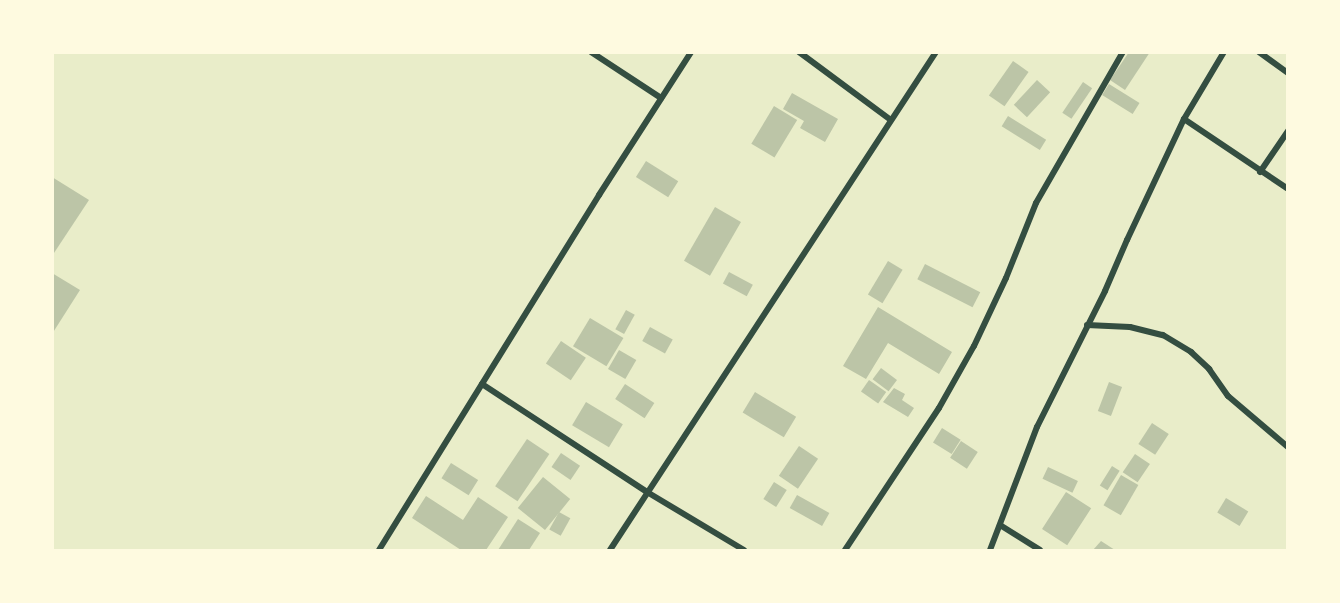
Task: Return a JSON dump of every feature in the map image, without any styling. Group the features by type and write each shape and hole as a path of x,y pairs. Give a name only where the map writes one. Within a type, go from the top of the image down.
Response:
{"street":[{"path":"591,52 661,98"},
{"path":"379,550 691,52"},
{"path":"799,52 891,120"},
{"path":"609,550 795,271 936,52"},
{"path":"845,550 939,408 974,346 1006,278 1036,203 1123,52"},
{"path":"990,550 1037,426 1106,291 1126,240 1184,119 1224,52"},
{"path":"1259,52 1287,73"},
{"path":"1184,119 1287,189"},
{"path":"1260,172 1287,131"},
{"path":"1087,325 1130,327 1163,335 1191,352 1209,369 1228,396 1287,447"},
{"path":"482,384 647,492 744,550"},
{"path":"1000,525 1040,550"}],"building":[{"path":"1129,52 1150,52 1125,90 1110,80"},
{"path":"1013,61 1029,72 1004,106 989,95"},
{"path":"1037,80 1050,92 1027,117 1014,105"},
{"path":"1083,82 1092,88 1071,119 1062,113"},
{"path":"1109,84 1140,103 1133,114 1102,95"},
{"path":"792,93 838,119 825,142 800,128 804,121 783,109"},
{"path":"774,106 797,120 774,158 751,144"},
{"path":"1008,116 1046,140 1040,150 1002,126"},
{"path":"646,161 678,181 668,197 636,177"},
{"path":"52,177 89,200 52,256"},
{"path":"715,207 741,222 710,276 684,261"},
{"path":"888,261 903,270 882,303 868,294"},
{"path":"925,264 980,292 973,307 917,279"},
{"path":"729,272 753,285 747,296 723,283"},
{"path":"52,273 80,290 52,334"},
{"path":"878,307 952,352 939,374 888,343 866,379 843,366"},
{"path":"626,310 635,315 624,334 615,329"},
{"path":"590,318 623,338 606,366 573,346"},
{"path":"650,327 673,340 665,354 642,341"},
{"path":"561,341 586,358 571,380 546,363"},
{"path":"619,350 636,360 625,379 608,369"},
{"path":"881,368 897,380 889,391 873,379"},
{"path":"869,380 886,392 878,404 861,391"},
{"path":"1109,382 1122,387 1111,416 1098,411"},
{"path":"625,384 654,403 645,418 615,399"},
{"path":"894,388 905,394 902,400 914,408 908,417 883,402"},
{"path":"755,392 796,417 784,437 743,413"},
{"path":"586,402 623,424 609,447 572,425"},
{"path":"1152,423 1169,434 1155,455 1138,444"},
{"path":"942,428 961,440 952,454 933,442"},
{"path":"527,439 549,454 518,501 495,486"},
{"path":"961,441 978,452 967,469 950,458"},
{"path":"799,446 818,459 798,489 779,476"},
{"path":"561,453 580,466 571,480 551,467"},
{"path":"1135,454 1150,464 1138,482 1123,472"},
{"path":"451,463 478,480 469,495 441,478"},
{"path":"1112,466 1120,471 1107,490 1100,486"},
{"path":"1048,467 1078,481 1072,493 1043,479"},
{"path":"1121,475 1138,485 1121,515 1104,505"},
{"path":"543,477 570,499 545,530 518,508"},
{"path":"774,482 787,490 776,507 763,499"},
{"path":"1066,492 1091,508 1067,545 1042,529"},
{"path":"797,495 829,513 822,526 790,508"},
{"path":"426,496 463,520 478,497 508,517 486,550 461,550 412,518"},
{"path":"1226,498 1248,511 1240,526 1217,513"},
{"path":"559,512 570,518 561,536 549,529"},
{"path":"518,519 540,533 529,550 498,550"},
{"path":"1101,541 1115,550 1093,550"}]}
